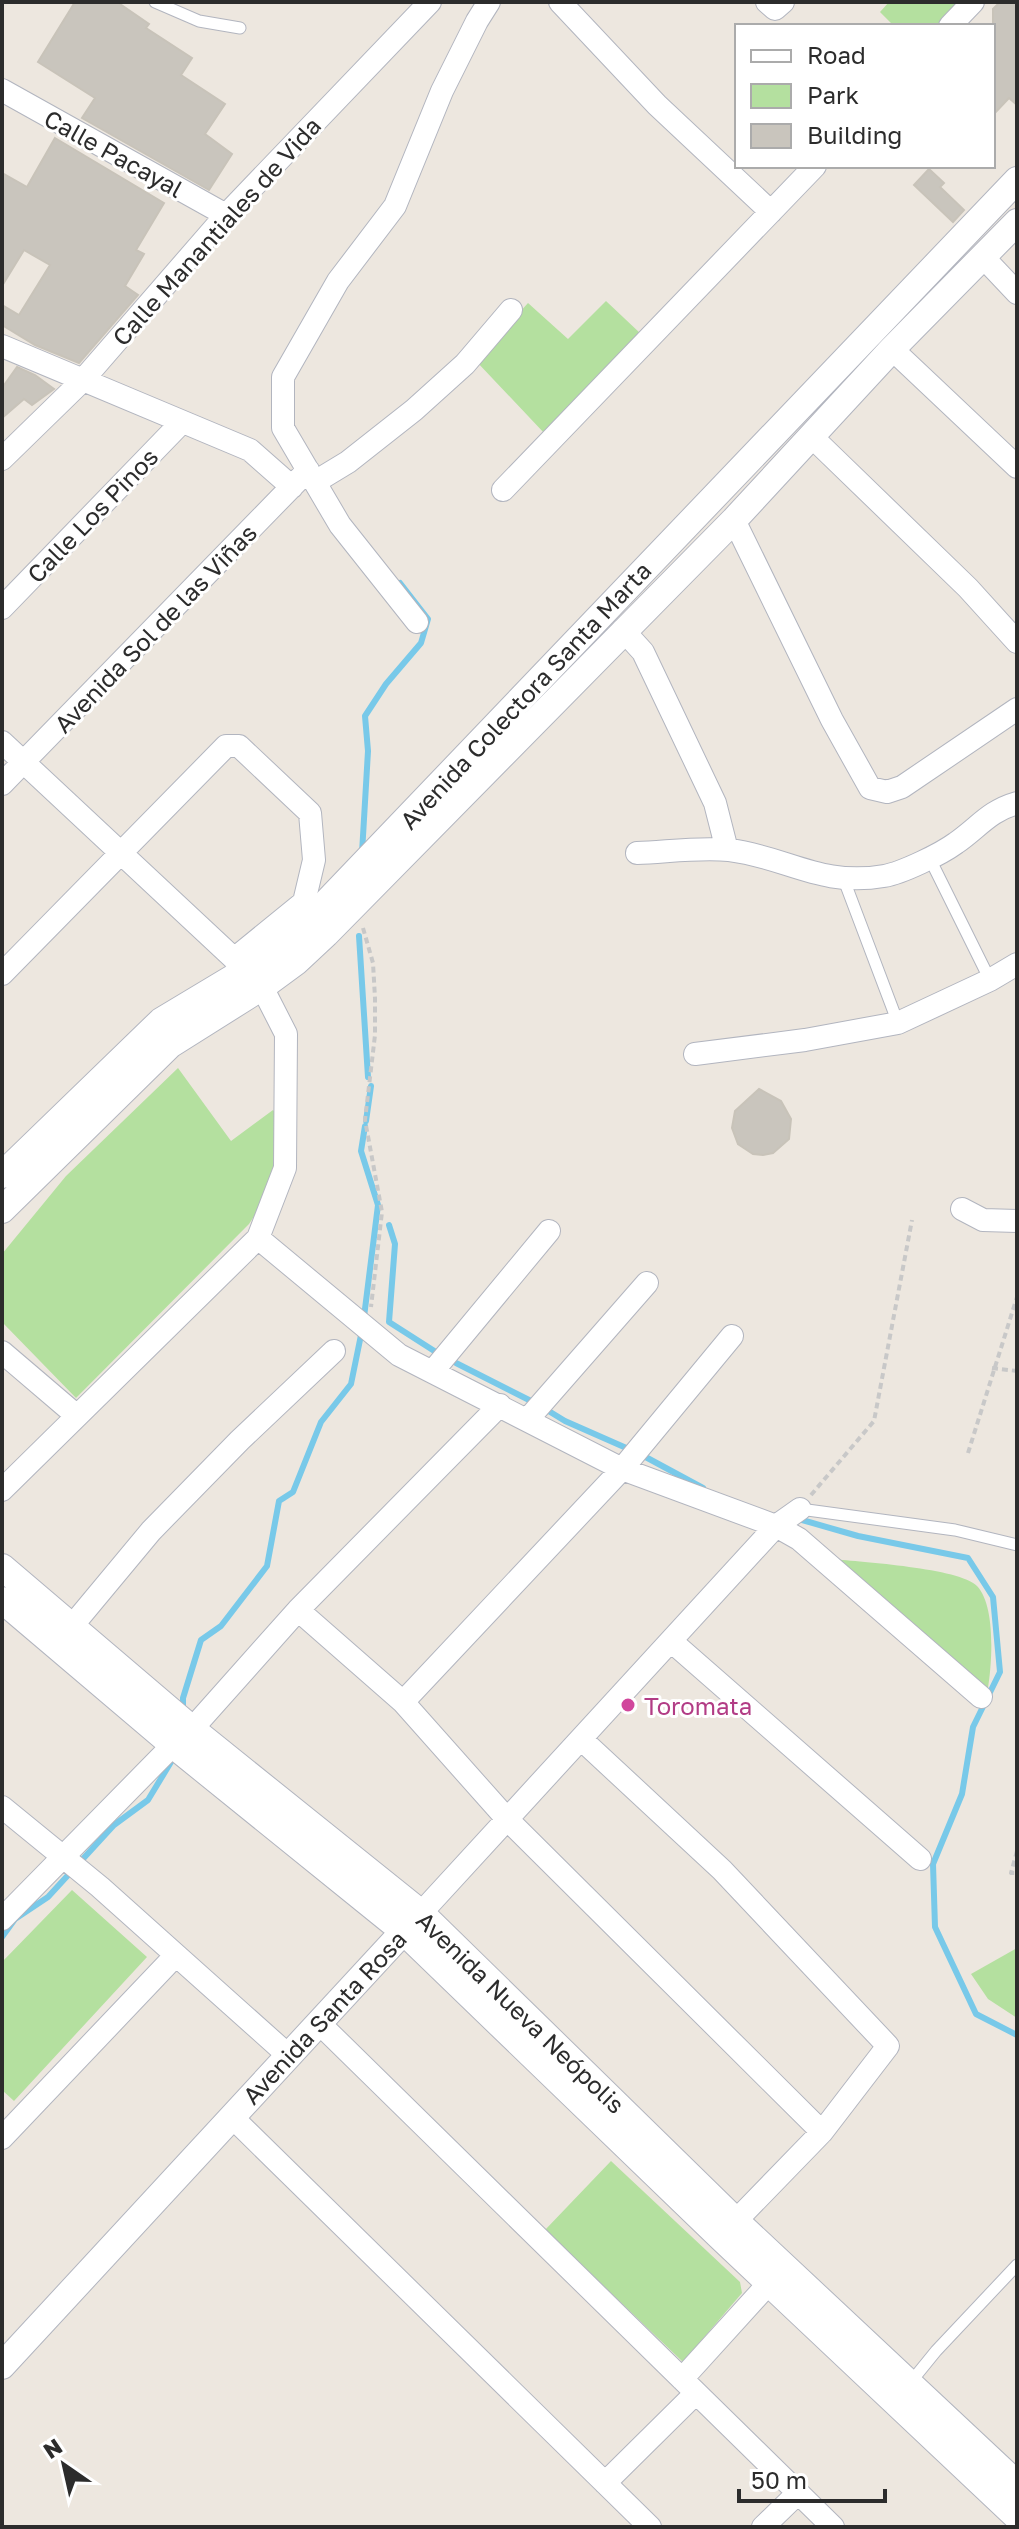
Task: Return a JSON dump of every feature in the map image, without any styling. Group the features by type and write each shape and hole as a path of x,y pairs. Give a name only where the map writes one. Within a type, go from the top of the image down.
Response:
{"street":[{"name":"Calle Manantiales de Vida","path":"2,459 82,381 226,215 430,2"},
{"path":"417,622 340,525 283,428 283,377 338,281 395,206 442,91 489,2"},
{"path":"560,2 657,105 771,212"},
{"path":"767,2 775,9 783,2"},
{"path":"952,24 973,2"},
{"name":"Calle Pacayal","path":"2,90 226,215"},
{"path":"503,490 813,168"},
{"name":"Avenida Colectora Santa Marta","path":"2,1210 247,972 298,932 1017,180"},
{"name":"Avenida Colectora Santa Marta","path":"2,1175 161,1021 247,972 296,962 734,520 892,349 1017,222"},
{"path":"983,257 1017,293"},
{"name":"Avenida Sol de las Viñas","path":"2,784 292,487 348,462 414,410 465,364 511,310"},
{"path":"2,346 250,450 292,487"},
{"path":"892,349 1017,467"},
{"name":"Calle Los Pinos","path":"2,608 182,422"},
{"path":"811,436 968,588 1017,642"},
{"path":"734,520 832,720 870,788 887,792 902,787 1017,709"},
{"path":"623,630 643,652 715,803 727,850"},
{"path":"2,742 247,972 286,1034 285,1168 258,1238 2,1490"},
{"path":"2,974 226,746 239,746 310,813 314,860 304,902 247,972"},
{"path":"637,853 727,850 807,873 844,880 887,876 955,844 999,808 1017,803"},
{"path":"695,1054 805,1040 898,1023 1017,964"},
{"path":"962,1209 983,1220 1017,1221"},
{"path":"433,1371 549,1231"},
{"path":"258,1238 399,1355 622,1469 776,1526 799,1539 981,1697"},
{"path":"528,1419 647,1283"},
{"path":"403,1702 622,1469 732,1336"},
{"path":"72,1626 151,1531 240,1440 334,1351"},
{"path":"2,1352 77,1416"},
{"path":"2,1919 183,1737 298,1610 500,1405"},
{"name":"Avenida Santa Rosa","path":"2,2366 776,1526 800,1509"},
{"name":"Avenida Nueva Neópolis","path":"2,1567 72,1626 183,1737"},
{"name":"Avenida Nueva Neópolis","path":"2,1600 183,1737 412,1922 776,2275 910,2383 1017,2484"},
{"path":"298,1610 403,1702 507,1819 822,2132"},
{"path":"671,1641 920,1859"},
{"path":"581,1739 722,1870 888,2046 822,2132 728,2229"},
{"path":"2,1807 65,1858 289,2056"},
{"path":"2,2138 176,1955"},
{"path":"319,2023 833,2527"},
{"path":"232,2117 650,2527"},
{"path":"605,2483 689,2386 776,2275"},
{"name":"Avenida Nueva Neópolis","path":"803,2299 1017,2517"},
{"path":"763,2527 798,2493"}],"lane":[{"path":"155,2 199,21 240,28"},
{"path":"929,857 990,980"},
{"path":"844,880 898,1023"},
{"path":"800,1509 955,1530 1017,1545"},
{"path":"910,2383 1017,2265"}],"path":[{"path":"356,904 374,974 375,1035 365,1120 382,1212 368,1329"},
{"path":"800,1509 874,1421 912,1220"},
{"path":"968,1453 992,1368 1017,1297"},
{"path":"992,1368 1017,1371"},
{"path":"1017,1851 1011,1873 1017,1873"}],"green space":[{"path":"889,2 960,2 939,24 892,24 880,12"},
{"path":"606,301 641,334 545,434 476,361 528,303 568,339"},
{"path":"178,1068 231,1141 273,1110 288,1127 278,1179 249,1224 76,1398 2,1322 2,1254 66,1176"},
{"path":"833,1559 931,1570 977,1586 990,1620 988,1688"},
{"path":"72,1890 147,1957 14,2101 2,2090 2,1962"},
{"path":"1017,1948 1017,2018 988,1999 971,1974"},
{"path":"611,2161 740,2282 742,2293 683,2362 545,2230"}],"building":[{"path":"75,2 117,2 149,24 146,28 192,58 181,75 225,104 205,134 232,154 209,190 82,118 95,98 38,62"},
{"path":"1000,2 1017,2 1017,105 1009,98 995,113 995,24 993,9"},
{"path":"55,138 164,203 136,250 144,254 125,286 138,295 79,363 35,345 2,325 2,305 19,315 50,265 24,250 2,286 2,173 27,187"},
{"path":"929,169 944,183 940,187 964,210 953,222 914,185"},
{"path":"17,367 54,389 32,405 24,399 2,418 2,388"},
{"path":"759,1089 781,1101 791,1119 789,1139 773,1153 763,1155 753,1154 738,1144 732,1128 735,1111"}],"waterway":[{"path":"362,853 368,751 365,716 386,684 421,643 428,619 400,583"},
{"path":"359,936 368,1077"},
{"path":"366,1121 371,1086"},
{"path":"364,1317 378,1205 361,1151 365,1126"},
{"path":"389,1225 395,1244 389,1322 439,1354"},
{"path":"183,1709 183,1698 201,1640 221,1626 267,1566 279,1501 293,1492 321,1422 351,1384 361,1335"},
{"path":"456,1363 535,1403"},
{"path":"547,1410 703,1488"},
{"path":"795,1518 858,1536 968,1558 993,1597 1000,1672 973,1727 962,1794 933,1864 935,1927 976,2014 1017,2035"},
{"path":"2,1937 15,1919 48,1897 114,1825 148,1800 174,1757"}],"place":[{"name":"Toromata","path":"628,1705"}]}
